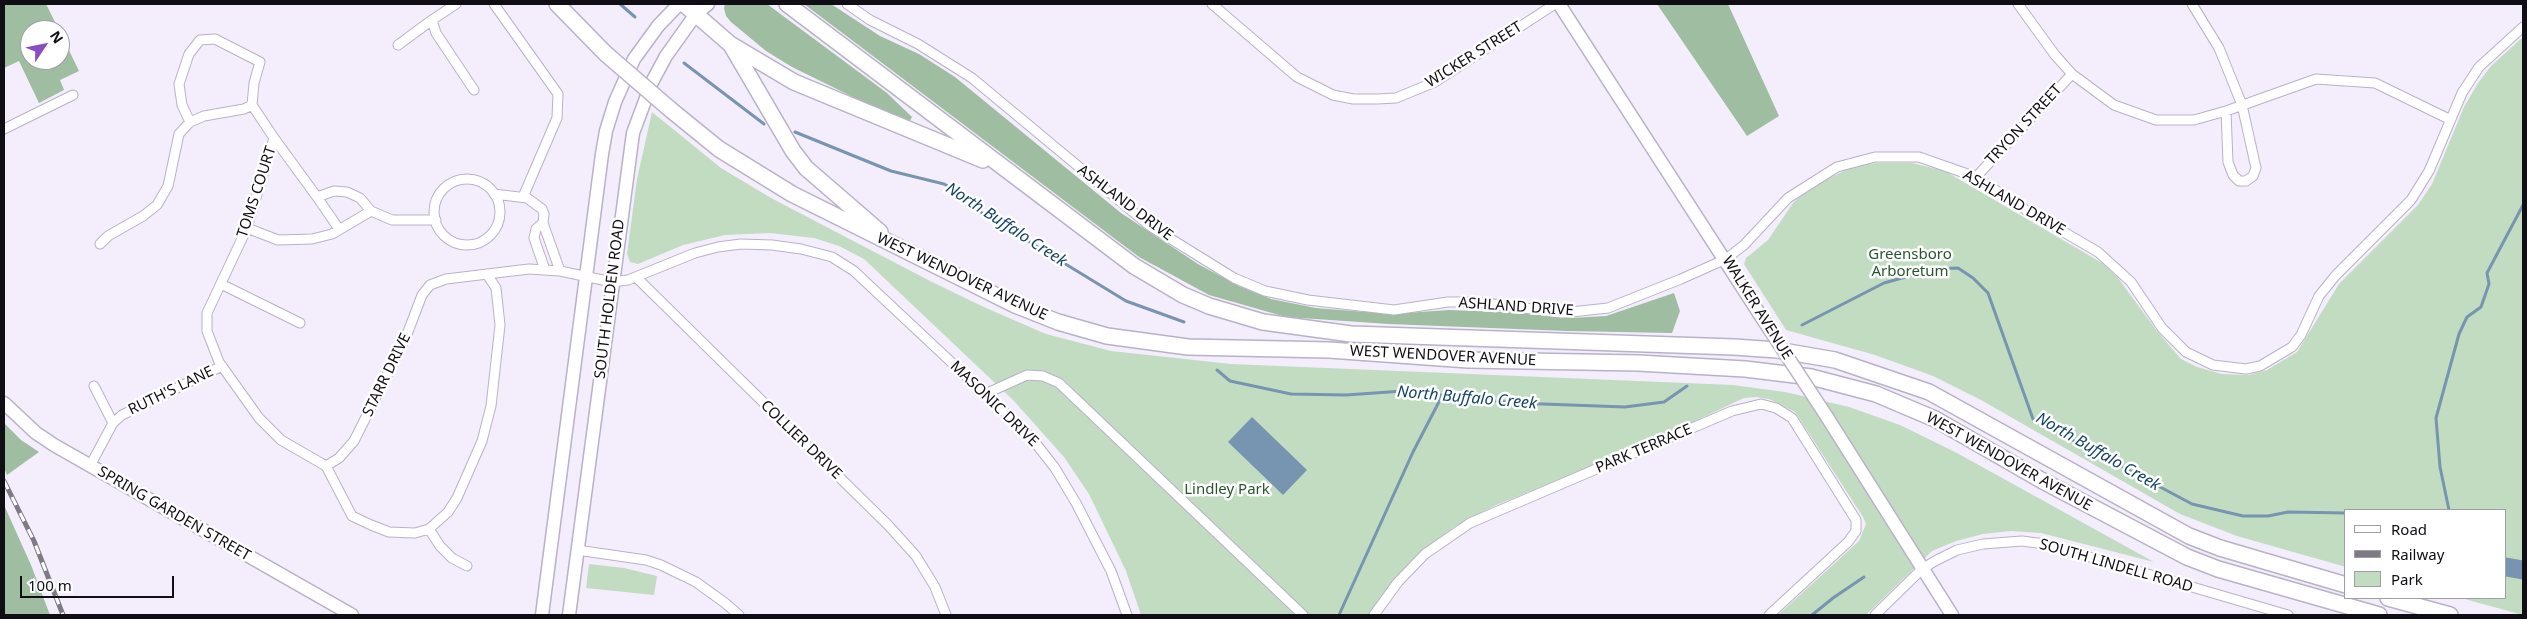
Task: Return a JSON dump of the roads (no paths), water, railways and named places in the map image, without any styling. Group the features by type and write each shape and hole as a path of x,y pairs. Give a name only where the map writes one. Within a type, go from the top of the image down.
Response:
{"highway":[{"name":"WEST WENDOVER AVENUE","path":"557,4 606,54 671,110 719,149 784,190 1015,305 1066,324 1107,336 1143,343 1188,347 1329,350 1468,360 1638,363 1745,368 1779,372 1846,385 1876,394 1935,419 2042,480 2187,557 2218,569 2379,615"},
{"path":"684,4 730,44 794,82 1007,171"},
{"name":"WEST WENDOVER AVENUE","path":"787,4 1007,171 1149,275 1183,295 1232,314 1298,328 1351,334 1734,347 1777,350 1835,360 1929,392 2188,536 2220,548 2344,584"},
{"path":"730,44 793,151 806,168 898,246"},
{"path":"2392,599 2450,615"}],"main road":[{"name":"SOUTH HOLDEN ROAD","path":"542,615 602,154 615,102 634,58 645,41 679,4"},
{"name":"SOUTH HOLDEN ROAD","path":"568,615 633,133 640,112 666,56 696,14 708,4"},
{"name":"WALKER AVENUE","path":"1557,4 1726,259 1952,615"},
{"name":"SPRING GARDEN STREET","path":"4,403 36,433 90,466 352,615"}],"street":[{"path":"398,45 456,4"},
{"path":"494,4 558,94 557,118 523,197"},
{"name":"ASHLAND DRIVE","path":"847,4 870,20 925,48 972,78 1150,226 1234,278 1265,290 1308,300 1394,310 1448,302 1478,302 1562,313 1608,308 1681,280 1726,259 1744,245 1788,198 1837,166 1875,157 1919,157 1976,177 2026,210 2098,252 2131,282 2162,328 2186,352 2213,365 2246,369 2260,366 2292,347 2301,335 2319,296 2336,275 2412,200 2429,171 2449,119 2462,93 2479,67 2523,27"},
{"name":"WICKER STREET","path":"1212,4 1296,77 1334,95 1353,99 1377,99 1396,98 1435,82 1557,4"},
{"path":"2018,4 2049,47 2072,74 2114,105 2156,120 2194,120 2226,112 2316,79 2375,83 2449,119"},
{"path":"2192,4 2219,48 2242,105 2256,168 2253,176 2246,181 2240,181 2233,175 2228,162 2226,112"},
{"path":"432,20 436,33 474,90"},
{"path":"100,244 108,236 143,216 157,205 168,186 179,134 190,122 204,116 244,109 252,105 254,84 260,62 215,38 200,40 189,54 179,84 182,105 190,122"},
{"name":"TRYON STREET","path":"1976,177 2072,74"},
{"path":"4,129 73,94"},
{"name":"TOMS COURT","path":"221,284 247,228 274,138 252,105"},
{"path":"274,138 339,230"},
{"path":"456,181 480,182 494,194 500,210 500,218 494,232 479,244 461,245 450,240 441,231 436,220 435,208 438,196 446,186 456,181"},
{"path":"317,197 334,191 347,192 360,198 371,211 392,220 436,220"},
{"path":"494,194 523,197 535,202 542,209 544,214 543,223 560,271"},
{"path":"247,228 278,240 295,242 316,239 339,230 371,211"},
{"path":"543,223 536,229 534,238 545,270"},
{"path":"534,238 547,236"},
{"name":"MASONIC DRIVE","path":"637,278 695,254 741,244 772,244 802,249 832,257 854,271 1030,436 1055,468 1076,503 1111,571 1127,615"},
{"name":"STARR DRIVE","path":"326,466 339,458 354,440 406,337 422,295 430,285 446,279 488,276 529,269 560,271 612,282 637,278"},
{"path":"222,366 259,418 273,434 326,466 352,516 371,526 399,533 415,533 428,528 448,512 457,498 482,441 490,406 500,325 496,288 488,276"},
{"name":"COLLIER DRIVE","path":"637,278 890,526 916,556 935,587 946,615"},
{"path":"221,284 300,323"},
{"name":"RUTH'S LANE","path":"90,466 113,423 122,415 222,366 211,344 207,319 221,284"},
{"path":"986,394 1026,375 1043,376 1060,383 1303,615"},
{"path":"94,386 113,423"},
{"name":"PARK TERRACE","path":"1374,615 1398,582 1424,554 1470,523 1746,406 1761,404 1776,408 1792,418 1856,520 1856,531 1835,554 1769,615"},
{"path":"428,528 440,546 452,558 467,566"},
{"name":"SOUTH LINDELL ROAD","path":"1875,615 1922,569 1957,550 1983,544 2022,540 2045,544 2288,615"},
{"path":"577,550 646,560 661,565 696,582 726,603 739,615"}],"water":[{"path":"1252,417 1307,470 1283,495 1228,442"}],"waterway":[{"name":"North Buffalo Creek","path":"620,4 635,17"},
{"name":"North Buffalo Creek","path":"684,63 764,124"},
{"name":"North Buffalo Creek","path":"795,132 891,171 944,184 961,193 982,213 1126,301 1184,322"},
{"path":"2449,509 2440,467 2436,418 2459,334 2467,317 2481,307 2489,284 2487,273 2523,205"},
{"name":"North Buffalo Creek","path":"1802,325 1884,283 1934,269 1958,268 1973,278 1988,293 2033,419 2192,504 2243,516 2268,516 2288,512 2344,513"},
{"name":"North Buffalo Creek","path":"1217,370 1230,381 1291,394 1346,395 1403,391 1516,403 1625,407 1664,402 1687,386"},
{"path":"1339,615 1413,452 1442,396"},
{"name":"North Buffalo Creek","path":"2507,567 2523,570"},
{"path":"1812,615 1864,577"}],"railway":[{"path":"4,481 34,541 63,615"}],"park label":[{"name":"Greensboro Arboretum","path":"1910,264"},
{"name":"Lindley Park","path":"1227,490"}]}
